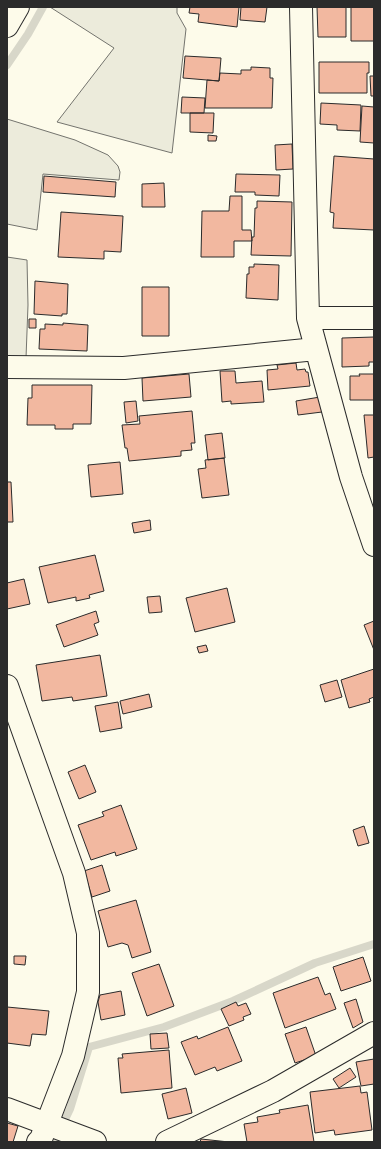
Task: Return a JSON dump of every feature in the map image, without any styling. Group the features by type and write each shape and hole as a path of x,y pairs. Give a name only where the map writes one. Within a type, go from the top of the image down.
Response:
{"street":[{"path":"7,26 18,7"},
{"path":"301,7 308,318 351,477 374,545"},
{"path":"308,318 374,318"},
{"path":"7,367 124,368 316,349"},
{"path":"7,686 74,873 88,933 88,992 73,1056 50,1124 38,1142"},
{"path":"167,1142 272,1091 374,1033"},
{"path":"7,1109 95,1142"}],"shaded area":[{"path":"50,7 177,7 177,13 186,29 172,153 57,122 114,48"},
{"path":"7,119 75,140 108,155 118,166 120,172 119,180 43,174 37,230 7,224"},
{"path":"7,257 27,260 28,305 26,358 7,357"}],"building":[{"path":"190,7 239,7 237,27 198,22 199,14 189,13"},
{"path":"241,7 267,7 265,22 240,20"},
{"path":"317,7 346,7 346,37 318,37"},
{"path":"351,7 374,7 374,41 351,41"},
{"path":"185,56 221,58 219,81 183,78"},
{"path":"319,62 369,62 369,73 367,73 367,93 319,93"},
{"path":"251,67 270,68 270,78 273,78 272,108 205,108 207,80 219,81 220,73 241,74 241,70 251,70"},
{"path":"370,76 374,76 374,96 371,96"},
{"path":"182,97 205,98 204,113 181,113"},
{"path":"321,103 361,105 360,131 337,130 337,125 320,124"},
{"path":"362,106 374,107 374,143 360,142"},
{"path":"190,113 214,113 213,133 190,132"},
{"path":"208,135 217,136 216,141 208,141"},
{"path":"292,144 293,169 276,170 275,145"},
{"path":"334,156 374,159 374,230 333,228 334,213 330,212"},
{"path":"236,174 280,175 279,196 255,195 255,192 235,192"},
{"path":"44,176 116,182 115,197 43,192"},
{"path":"164,183 165,207 142,207 142,184"},
{"path":"230,196 242,196 242,230 251,230 252,241 234,241 234,257 201,257 202,211 229,211"},
{"path":"257,201 292,202 291,256 251,255 252,237 254,237 255,208 257,208"},
{"path":"61,212 123,216 121,252 104,251 104,259 58,257"},
{"path":"254,264 279,265 278,300 246,298 247,274 249,274 249,267 254,267"},
{"path":"35,281 68,284 67,314 62,314 62,316 34,314"},
{"path":"142,287 169,287 169,336 142,336"},
{"path":"29,319 36,319 36,328 29,328"},
{"path":"63,323 88,325 87,351 39,349 40,329 45,329 45,324 63,325"},
{"path":"374,337 374,362 369,362 369,366 342,367 342,338"},
{"path":"296,363 297,370 305,369 306,372 308,372 310,386 268,390 267,370 278,369 277,365"},
{"path":"220,371 235,371 236,383 262,381 264,402 231,404 231,401 222,402"},
{"path":"189,374 191,397 143,401 142,378"},
{"path":"359,374 374,374 374,400 350,400 350,376 360,376"},
{"path":"32,385 92,385 91,424 73,424 73,429 55,429 55,425 27,425 28,398 32,398"},
{"path":"320,397 322,412 298,415 296,401"},
{"path":"136,401 138,421 126,423 124,402"},
{"path":"192,411 195,443 191,443 192,450 181,451 181,456 129,461 127,448 125,448 122,425 140,424 139,416"},
{"path":"364,415 374,415 374,457 368,458"},
{"path":"222,433 225,458 208,460 205,435"},
{"path":"224,458 229,495 202,498 198,469 206,468 205,460"},
{"path":"120,462 123,494 91,497 88,465"},
{"path":"7,482 11,482 13,522 7,522"},
{"path":"150,520 151,530 134,533 132,523"},
{"path":"95,555 104,591 89,595 90,598 76,601 76,597 48,603 39,567"},
{"path":"24,579 30,604 7,609 7,583"},
{"path":"227,588 235,622 195,632 186,598"},
{"path":"160,596 162,612 149,613 147,597"},
{"path":"96,611 99,622 94,624 98,635 64,647 56,625"},
{"path":"374,621 374,650 364,625"},
{"path":"206,645 208,651 199,653 197,647"},
{"path":"100,655 107,696 73,701 72,697 42,701 36,665"},
{"path":"374,669 374,697 369,699 370,702 349,708 341,680"},
{"path":"337,680 342,697 325,702 320,685"},
{"path":"149,694 152,707 123,714 120,701"},
{"path":"118,702 122,728 100,732 95,706"},
{"path":"85,765 96,792 79,799 68,772"},
{"path":"121,805 137,849 116,856 115,852 91,860 78,825 104,816 102,812"},
{"path":"364,826 369,843 358,846 353,830"},
{"path":"102,865 110,891 92,897 84,871"},
{"path":"136,900 151,952 132,958 128,945 122,943 108,947 98,911"},
{"path":"14,956 26,956 25,965 14,964"},
{"path":"363,957 371,981 341,991 333,967"},
{"path":"159,964 174,1006 147,1016 132,973"},
{"path":"318,977 325,995 330,993 336,1009 285,1028 273,993"},
{"path":"121,991 125,1015 101,1020 98,1002 100,995"},
{"path":"356,999 363,1022 353,1028 344,1003"},
{"path":"236,1002 238,1006 246,1003 251,1014 243,1017 244,1020 229,1026 221,1009"},
{"path":"7,1007 49,1011 46,1035 32,1034 30,1046 7,1043"},
{"path":"228,1027 242,1061 217,1071 215,1067 195,1075 181,1042 197,1036 198,1039"},
{"path":"306,1027 316,1056 295,1063 285,1034"},
{"path":"167,1033 169,1048 151,1049 150,1034"},
{"path":"169,1050 172,1088 121,1093 118,1058 123,1058 122,1054"},
{"path":"374,1059 374,1084 361,1086 356,1062"},
{"path":"350,1068 356,1077 339,1088 333,1079"},
{"path":"360,1086 361,1093 367,1092 372,1130 335,1135 334,1130 315,1133 310,1092"},
{"path":"186,1088 192,1113 168,1119 162,1094"},
{"path":"308,1105 314,1142 247,1142 244,1124 258,1122 257,1117 280,1113 279,1110"},
{"path":"7,1123 18,1126 13,1142 7,1142"},
{"path":"201,1139 229,1142 200,1142"}],"waterway":[{"path":"7,65 28,34 43,7"},
{"path":"54,1142 70,1109 89,1047 164,1027 233,1001 315,963 374,944"}]}
